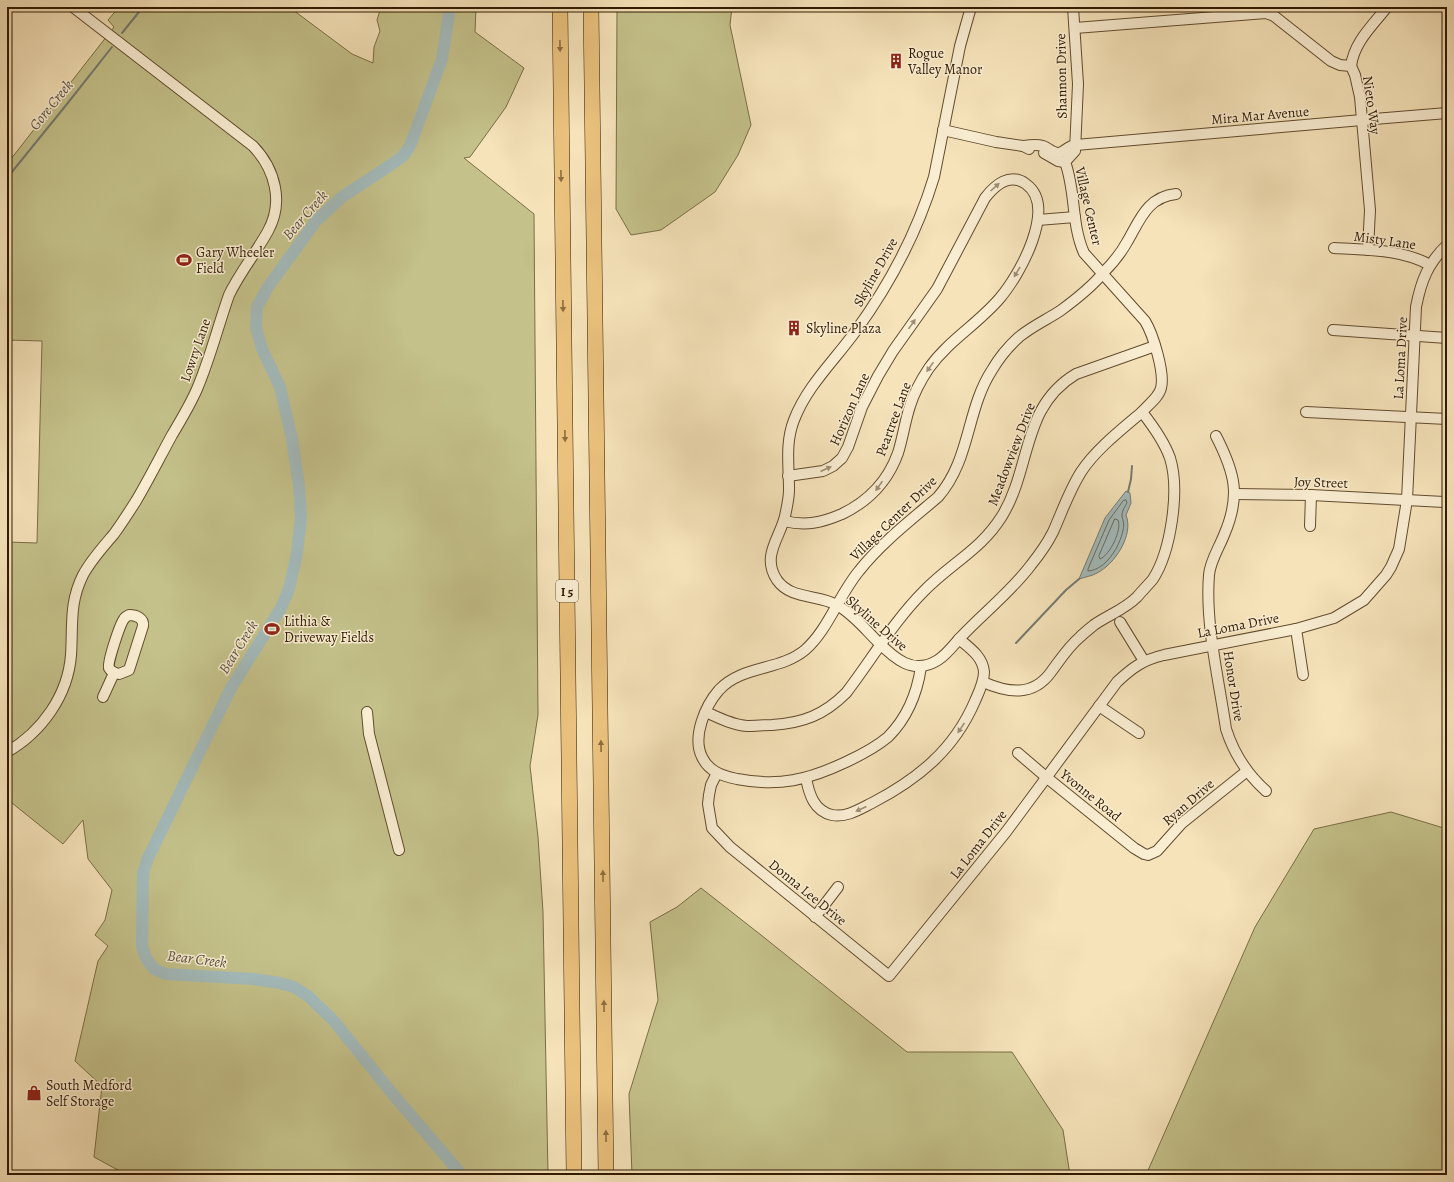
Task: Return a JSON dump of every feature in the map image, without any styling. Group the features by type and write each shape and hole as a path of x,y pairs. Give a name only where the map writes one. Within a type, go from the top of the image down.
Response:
{"highway":[{"name":"I 5","path":"560,7 574,1175"},
{"name":"I 5","path":"591,7 606,1175"}],"street":[{"name":"Lowry Lane","path":"7,752 24,741 36,730 43,722 60,695 70,664 71,616 75,595 79,585 88,566 133,506 196,390 229,295 234,284 268,231 273,218 276,201 276,189 271,171 264,159 253,146 73,7"},
{"name":"Skyline Drive","path":"921,667 900,662 889,654 850,614 836,605 824,599 795,594 786,589 777,580 772,566 772,550 784,521 789,491 787,455 789,434 799,408 809,391 865,319 887,284 899,263 928,195 934,177 960,46 971,7"},
{"name":"Shannon Drive","path":"1073,7 1078,84 1076,145"},
{"path":"1351,66 1352,56 1356,46 1387,7"},
{"name":"Nieto Way","path":"1075,28 1268,10 1330,60 1340,65 1351,66 1358,87 1362,120 1370,210 1368,250"},
{"name":"Mira Mar Avenue","path":"1023,146 1033,144 1058,153 1070,146 1076,145 1447,113"},
{"name":"Mira Mar Avenue","path":"943,130 996,142 1023,146 1042,152 1058,161 1065,162"},
{"path":"1065,162 1075,151 1076,145"},
{"name":"Village Center","path":"1065,162 1071,180 1075,217 1081,245 1084,253 1103,274"},
{"name":"Peartree Lane","path":"784,521 804,524 830,519 856,508 874,492 888,473 897,454 910,406 920,383 929,369 946,348 991,308 1019,270 1025,258 1038,220 1038,202 1033,192 1026,184 1022,182 1011,180 999,183 981,204 973,219"},
{"name":"Village Center Drive","path":"717,773 709,767 702,758 699,748 700,729 706,712 719,691 733,679 788,660 806,649 820,633 847,587 869,559 938,497 947,486 961,458 981,389 993,368 1001,358 1019,338 1078,297 1103,274 1121,252 1150,205 1162,197 1176,194"},
{"path":"1038,220 1075,217"},
{"name":"Horizon Lane","path":"788,476 823,471 833,466 842,458 848,447 862,407 875,381 893,351 937,289 973,219"},
{"name":"La Loma Drive","path":"888,976 1006,832 1117,682 1134,666 1158,656 1318,624 1345,612 1364,600 1378,585 1391,567 1400,548 1407,500 1416,307 1419,293 1430,265 1447,244"},
{"name":"Misty Lane","path":"1334,248 1397,253 1422,260 1430,265"},
{"path":"717,773 753,782 777,782 806,778 863,755 887,737 909,709 916,692 921,667 938,661 976,620 1020,579 1031,566 1052,532 1082,470 1093,457 1142,412 1157,395 1161,388 1161,373 1155,346 1145,321 1103,274"},
{"path":"1333,330 1447,338"},
{"name":"Meadowview Drive","path":"706,712 718,718 747,726 792,724 808,719 829,708 846,693 903,615 923,592 934,581 980,545 997,524 1008,506 1014,491 1038,414 1049,396 1057,387 1076,374 1155,346"},
{"path":"983,682 998,688 1012,690 1021,690 1034,687 1044,680 1076,640 1094,624 1122,609 1135,598 1157,572 1171,527 1175,495 1174,474 1170,458 1164,445 1142,412"},
{"path":"1306,412 1447,420"},
{"name":"Honor Drive","path":"1216,436 1229,463 1234,481 1234,494 1232,514 1209,573 1208,600 1213,644 1226,729 1235,752 1247,771 1266,792"},
{"name":"Joy Street","path":"1234,494 1311,495 1444,502"},
{"path":"1310,526 1311,495"},
{"path":"129,615 138,617 143,623 142,629 129,670 120,674 114,673 108,666 109,658 123,620 129,615"},
{"path":"1120,622 1144,661"},
{"path":"1296,629 1303,675"},
{"path":"806,778 808,792 813,801 824,813 841,816 863,808 898,789 927,767 956,736 965,722 983,682 984,672 982,662 977,655 959,639"},
{"path":"103,697 114,673"},
{"path":"1098,706 1139,733"},
{"path":"367,712 369,734 399,850"},
{"name":"Yvonne Road","path":"1018,753 1139,852 1148,855"},
{"name":"Ryan Drive","path":"1148,855 1157,851 1182,823 1247,771"},
{"name":"Donna Lee Drive","path":"717,773 708,795 712,828 730,847 888,976"},
{"path":"815,916 838,887"}],"shaded area":[{"name":"Lithia & Driveway Fields","path":"119,7 289,7 352,54 373,63 374,47 380,31 377,20 381,7 476,7 475,32 524,68 506,107 470,157 464,158 534,214 538,715 530,766 538,837 543,912 548,1175 127,1175 94,1157 102,1086 75,1061 98,961 108,946 95,935 105,920 112,890 88,859 83,820 63,844 7,799 7,542 37,543 42,341 7,340 7,164 114,27 108,20"},
{"path":"617,7 732,7 730,25 751,125 738,155 715,192 661,230 631,235 616,209"},
{"path":"1391,812 1447,829 1447,1175 1146,1175 1255,927 1314,829"},
{"path":"701,888 907,1052 1012,1052 1063,1130 1070,1175 632,1175 629,1094 658,1000 650,922 677,907"}],"water":[{"path":"1126,491 1130,493 1131,503 1126,515 1128,523 1127,531 1121,548 1104,569 1093,575 1079,579 1105,518"}],"waterway":[{"name":"Gore Creek","path":"122,33 143,7"},
{"name":"Bear Creek","path":"450,7 442,59 410,146 403,156 342,197 316,221 268,287 257,307 256,327 262,349 280,387 292,439 299,486 301,518 297,553 289,589 281,608 231,688 148,858 143,873 142,946 146,958 154,969 166,974 253,979 280,983 294,987 308,996 333,1020 396,1098 462,1175"},
{"name":"Gore Creek","path":"7,178 112,47"},
{"path":"1128,492 1132,466"},
{"path":"1016,643 1066,590 1079,579"}],"place":[{"name":"Rogue Valley Manor","path":"896,61"},
{"name":"Gary Wheeler Field","path":"184,260"},
{"name":"Skyline Plaza","path":"794,328"},
{"name":"Lithia & Driveway Fields","path":"272,629"},
{"name":"South Medford Self Storage","path":"34,1093"}]}
